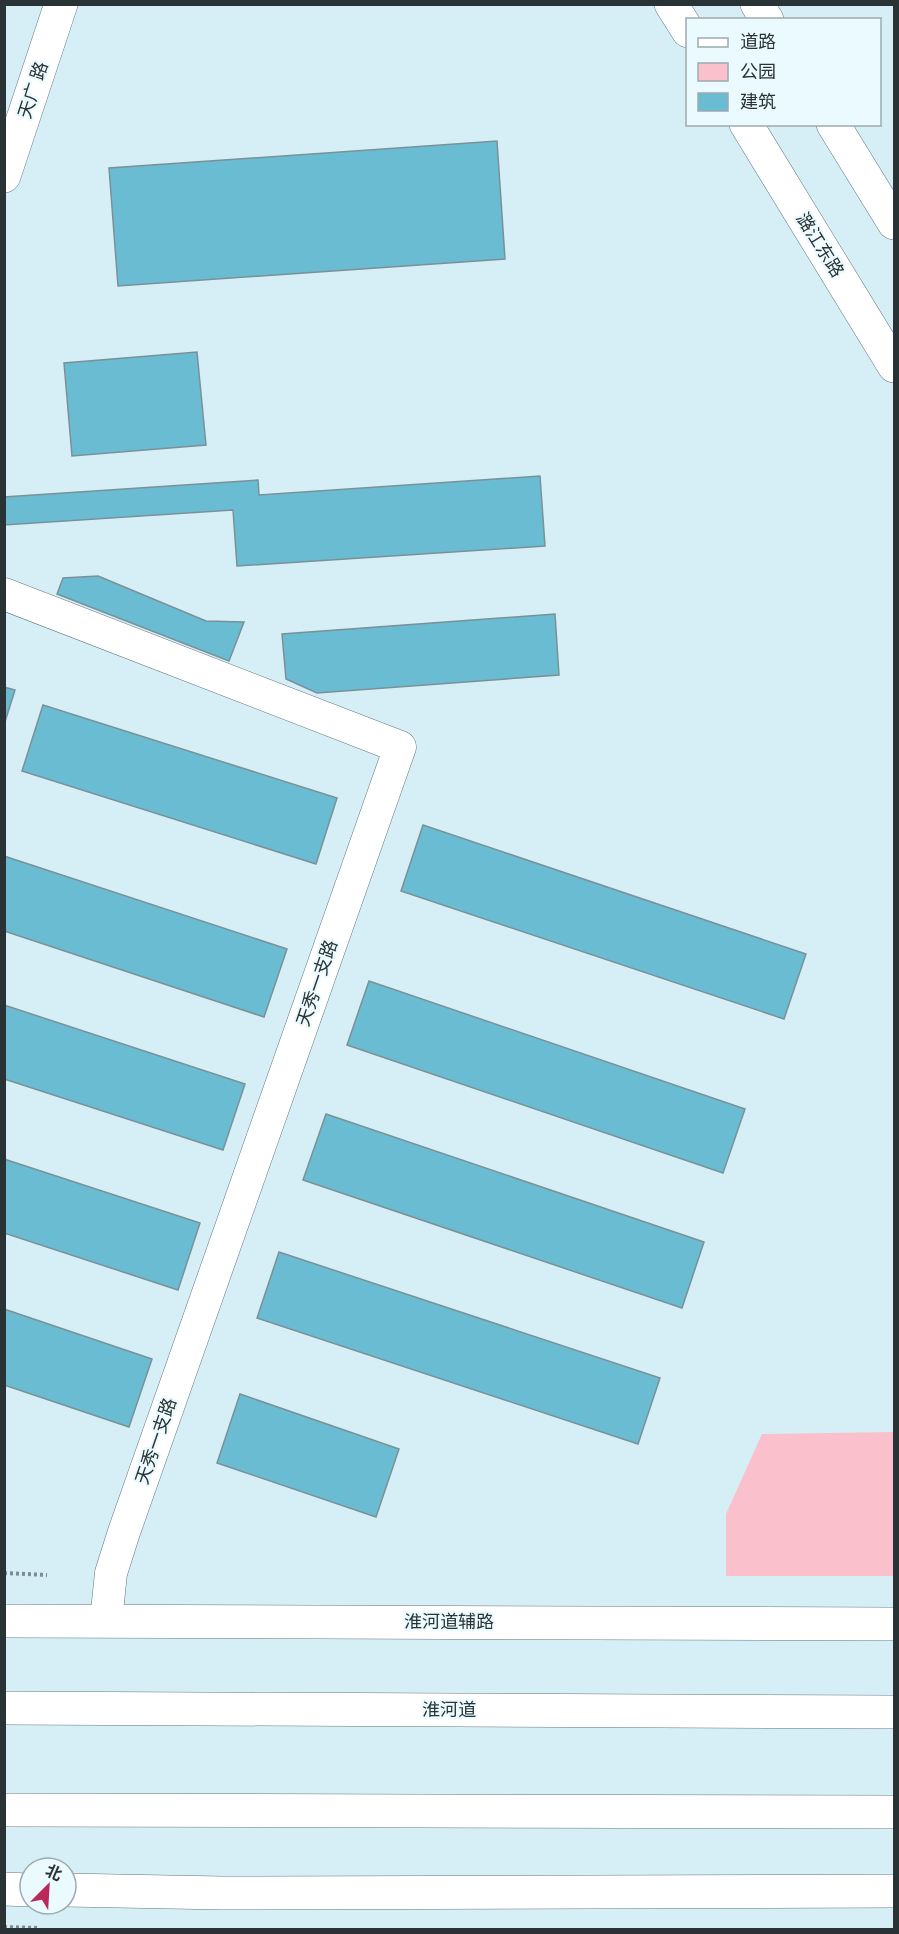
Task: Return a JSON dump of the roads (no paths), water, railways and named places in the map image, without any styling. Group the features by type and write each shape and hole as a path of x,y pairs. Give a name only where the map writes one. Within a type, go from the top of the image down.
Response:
{"main road":[{"name":"天广 路","path":"4,176 61,4"},
{"path":"671,4 686,28"},
{"path":"757,4 766,18"},
{"name":"潞江东路","path":"747,126 894,366"},
{"path":"833,126 894,223"},
{"name":"淮河道辅路","path":"4,1621 894,1623"},
{"name":"淮河道","path":"4,1708 894,1712"},
{"path":"4,1810 894,1812"},
{"path":"78,1890 222,1893 894,1891"}],"street":[{"name":"天秀一支路","path":"4,594 400,747 124,1532 111,1573 106,1621"}]}
